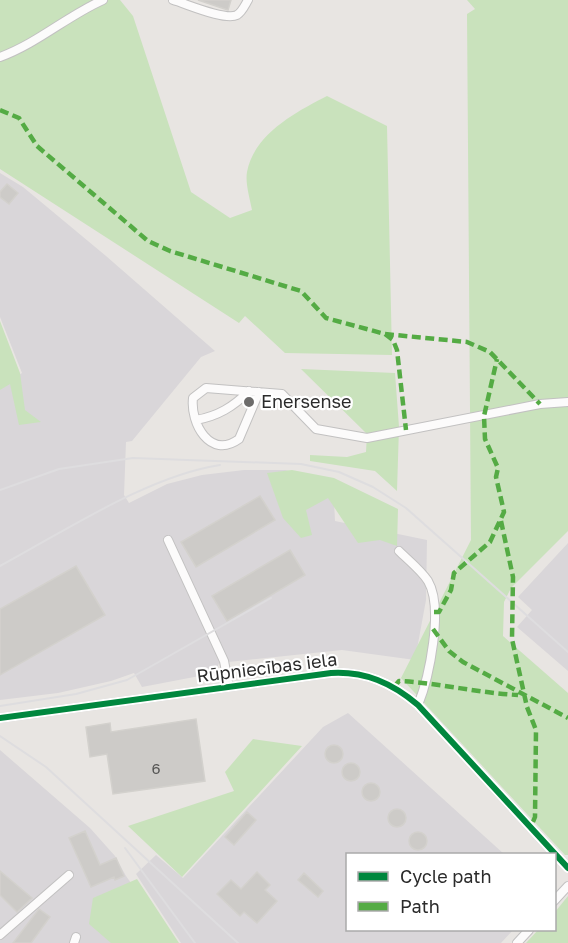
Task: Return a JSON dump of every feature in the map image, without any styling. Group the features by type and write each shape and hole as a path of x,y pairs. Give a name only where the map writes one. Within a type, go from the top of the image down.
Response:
{"street":[{"path":"82,9 84,0"},
{"path":"0,57 50,32 82,9 103,0"},
{"path":"173,0 224,16 234,16 240,14 248,0"},
{"path":"259,392 239,439 227,445 210,443 202,436 192,409 193,398 206,388 249,391 282,394 316,429 367,438 540,404 568,402"},
{"path":"196,420 211,417 235,405 249,391"},
{"path":"168,540 224,661 229,687"},
{"path":"399,551 428,582 435,605 427,683 418,705"},
{"name":"Rūpniecības iela","path":"0,717 331,673 352,673 375,678 394,687 418,705 554,853"},
{"name":"Rūpniecības iela","path":"556,855 568,868"},
{"path":"0,935 69,874"},
{"path":"556,900 568,886"},
{"path":"516,943 528,931"}],"shaded area":[{"path":"0,173 23,187 215,351 201,357 132,441 126,442 124,495 129,503 167,484 202,475 244,470 285,470 333,481 335,521 427,540 426,600 415,660 342,650 219,663 215,673 142,687 134,673 111,681 58,693 0,700 0,388 22,373 0,317"},
{"path":"568,543 568,671 517,627 532,610 518,597"},
{"path":"348,713 503,853 346,853 346,931 512,931 501,943 181,943 136,874 156,855 183,878 323,727"},
{"path":"0,750 90,828 115,856 126,876 174,943 0,943"}],"green space":[{"path":"0,0 120,0 133,16 191,192 230,218 252,210 247,186 247,172 258,146 267,135 302,109 327,96 387,126 392,355 285,353 245,316 239,323 0,169"},
{"path":"467,0 568,0 568,531 511,588 504,602 503,636 568,693 568,855 565,855 401,678 471,540 467,14 475,9"},
{"path":"0,321 20,373 25,410 41,422 19,425 10,384 0,390"},
{"path":"301,369 395,373 399,427 397,491 375,471 310,461 310,455 347,457 366,452 367,434"},
{"path":"292,470 334,478 398,509 397,546 380,540 358,543 328,498 306,510 312,535 301,538 283,518 267,473"},
{"path":"253,739 302,746 182,877 128,826 234,791 225,772"},
{"path":"137,879 179,943 111,943 89,924 93,898"},
{"path":"568,896 568,943 526,943 537,931 556,931 556,911"}],"building":[{"path":"198,0 231,0 228,10"},
{"path":"7,184 18,193 9,204 0,197 0,192"},
{"path":"260,496 275,520 196,567 181,542"},
{"path":"290,550 305,575 227,621 212,596"},
{"path":"76,566 105,615 0,675 0,609"},
{"path":"196,719 205,781 113,794 107,754 90,757 86,727 110,723 111,732"},
{"path":"334,745 340,748 343,754 340,760 334,763 328,760 325,754 328,748"},
{"path":"351,763 357,766 360,772 357,778 351,781 345,778 342,772 345,766"},
{"path":"371,783 377,786 380,792 377,798 371,801 365,798 362,792 365,786"},
{"path":"397,809 403,812 406,818 403,824 397,827 391,824 388,818 391,812"},
{"path":"247,812 256,820 234,845 225,837"},
{"path":"85,831 100,865 116,858 124,876 115,880 114,877 91,887 69,838"},
{"path":"418,832 424,835 427,841 424,847 418,850 412,847 409,841 412,835"},
{"path":"0,871 32,898 17,912 0,895"},
{"path":"257,872 270,885 265,890 277,901 257,923 244,912 240,916 217,894 231,880 241,889"},
{"path":"304,873 323,891 318,897 298,880"},
{"path":"39,909 50,917 31,943 13,943"}],"railway":[{"path":"0,490 59,469 133,458 301,464 339,472 373,487 406,508 568,652"},
{"path":"0,566 107,506 164,481 220,465"},
{"path":"0,706 76,694 127,680 271,598"},
{"path":"0,736 46,767 238,943"},
{"path":"125,848 195,943"}],"marked path":[{"path":"0,110 19,118 37,146 148,241 170,251 301,291 326,318 385,334 467,342 490,352 540,404"},
{"path":"385,334 393,340 397,350 406,430"},
{"path":"434,612 439,612 451,590 454,573 490,542 504,512 496,477 498,468 485,439 484,416 497,359"},
{"path":"501,521 513,577 512,639 527,707 536,730 535,817 530,829"},
{"path":"433,629 449,651 463,662 568,718"},
{"path":"394,687 399,681 518,695"}],"cycle path":[{"path":"0,718 331,673 367,676 398,690 418,705 554,853"},
{"path":"556,855 568,868"}],"place":[{"name":"Enersense","path":"249,402"}]}
